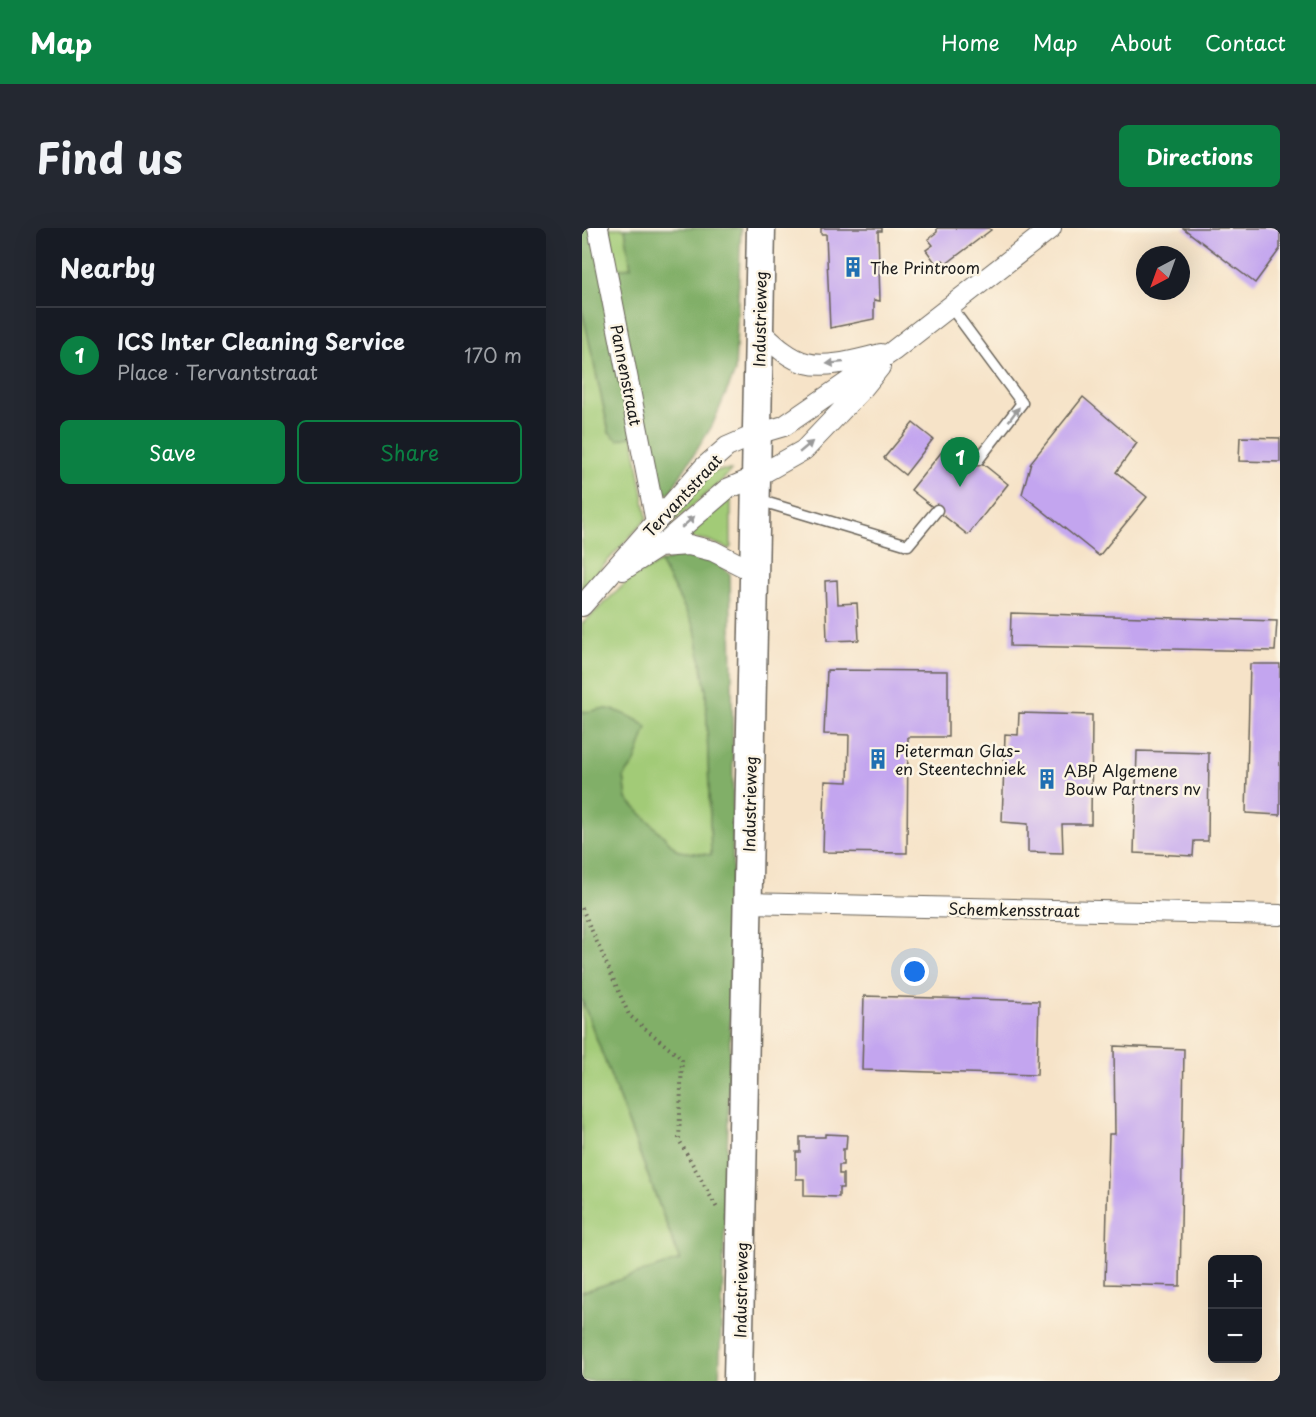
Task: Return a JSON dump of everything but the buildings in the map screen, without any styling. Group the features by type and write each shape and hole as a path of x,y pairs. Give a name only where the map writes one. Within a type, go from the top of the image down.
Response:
{"main road":[{"name":"Industrieweg","path":"738,1381 761,228"}],"street":[{"name":"Pannenstraat","path":"598,228 657,522"},
{"name":"Tervantstraat","path":"582,606 704,467 727,447 757,434 784,426 893,351 1051,228"},
{"name":"Tervantstraat","path":"759,330 781,350 806,363 835,364 893,351"},
{"name":"Tervantstraat","path":"606,580 659,547 727,489 755,488 804,450 864,387 893,351"},
{"name":"Tervantstraat","path":"659,547 689,545 713,551 754,572"},
{"name":"Schemkensstraat","path":"747,903 1280,915"}],"lane":[{"path":"950,306 1022,403 978,460"},
{"path":"755,488 908,545 937,510"}],"path":[{"path":"582,908 629,1015 682,1059 680,1140 718,1211"}],"green space":[{"path":"582,228 609,228 616,269 631,267 625,228 741,228 735,372 712,426 669,494 660,492 647,432 618,440 609,432 582,309"},
{"path":"609,228 625,228 631,268 616,269"},
{"path":"582,309 609,432 633,436 647,518 582,589"},
{"path":"731,470 722,481 652,540 711,473"},
{"path":"731,497 731,547 729,549 707,540 682,537"},
{"path":"698,555 716,561 730,574 733,776 731,978 719,1381 582,1381 582,1292 680,1260 582,1000 582,711 612,710 631,717 647,727 635,762 624,777 627,799 678,851 711,855 706,691 695,628 660,562 681,556"},
{"path":"660,562 695,628 706,691 711,856 678,851 627,799 624,777 635,762 589,713 582,711 582,624 630,579"},
{"path":"582,1000 680,1261 582,1292"}],"place":[{"name":"The Printroom","path":"853,267"},
{"name":"ICS Inter Cleaning Service","path":"960,487"},
{"name":"Pieterman Glas- en Steentechniek","path":"878,759"},
{"name":"ABP Algemene Bouw Partners nv","path":"1047,779"}]}
